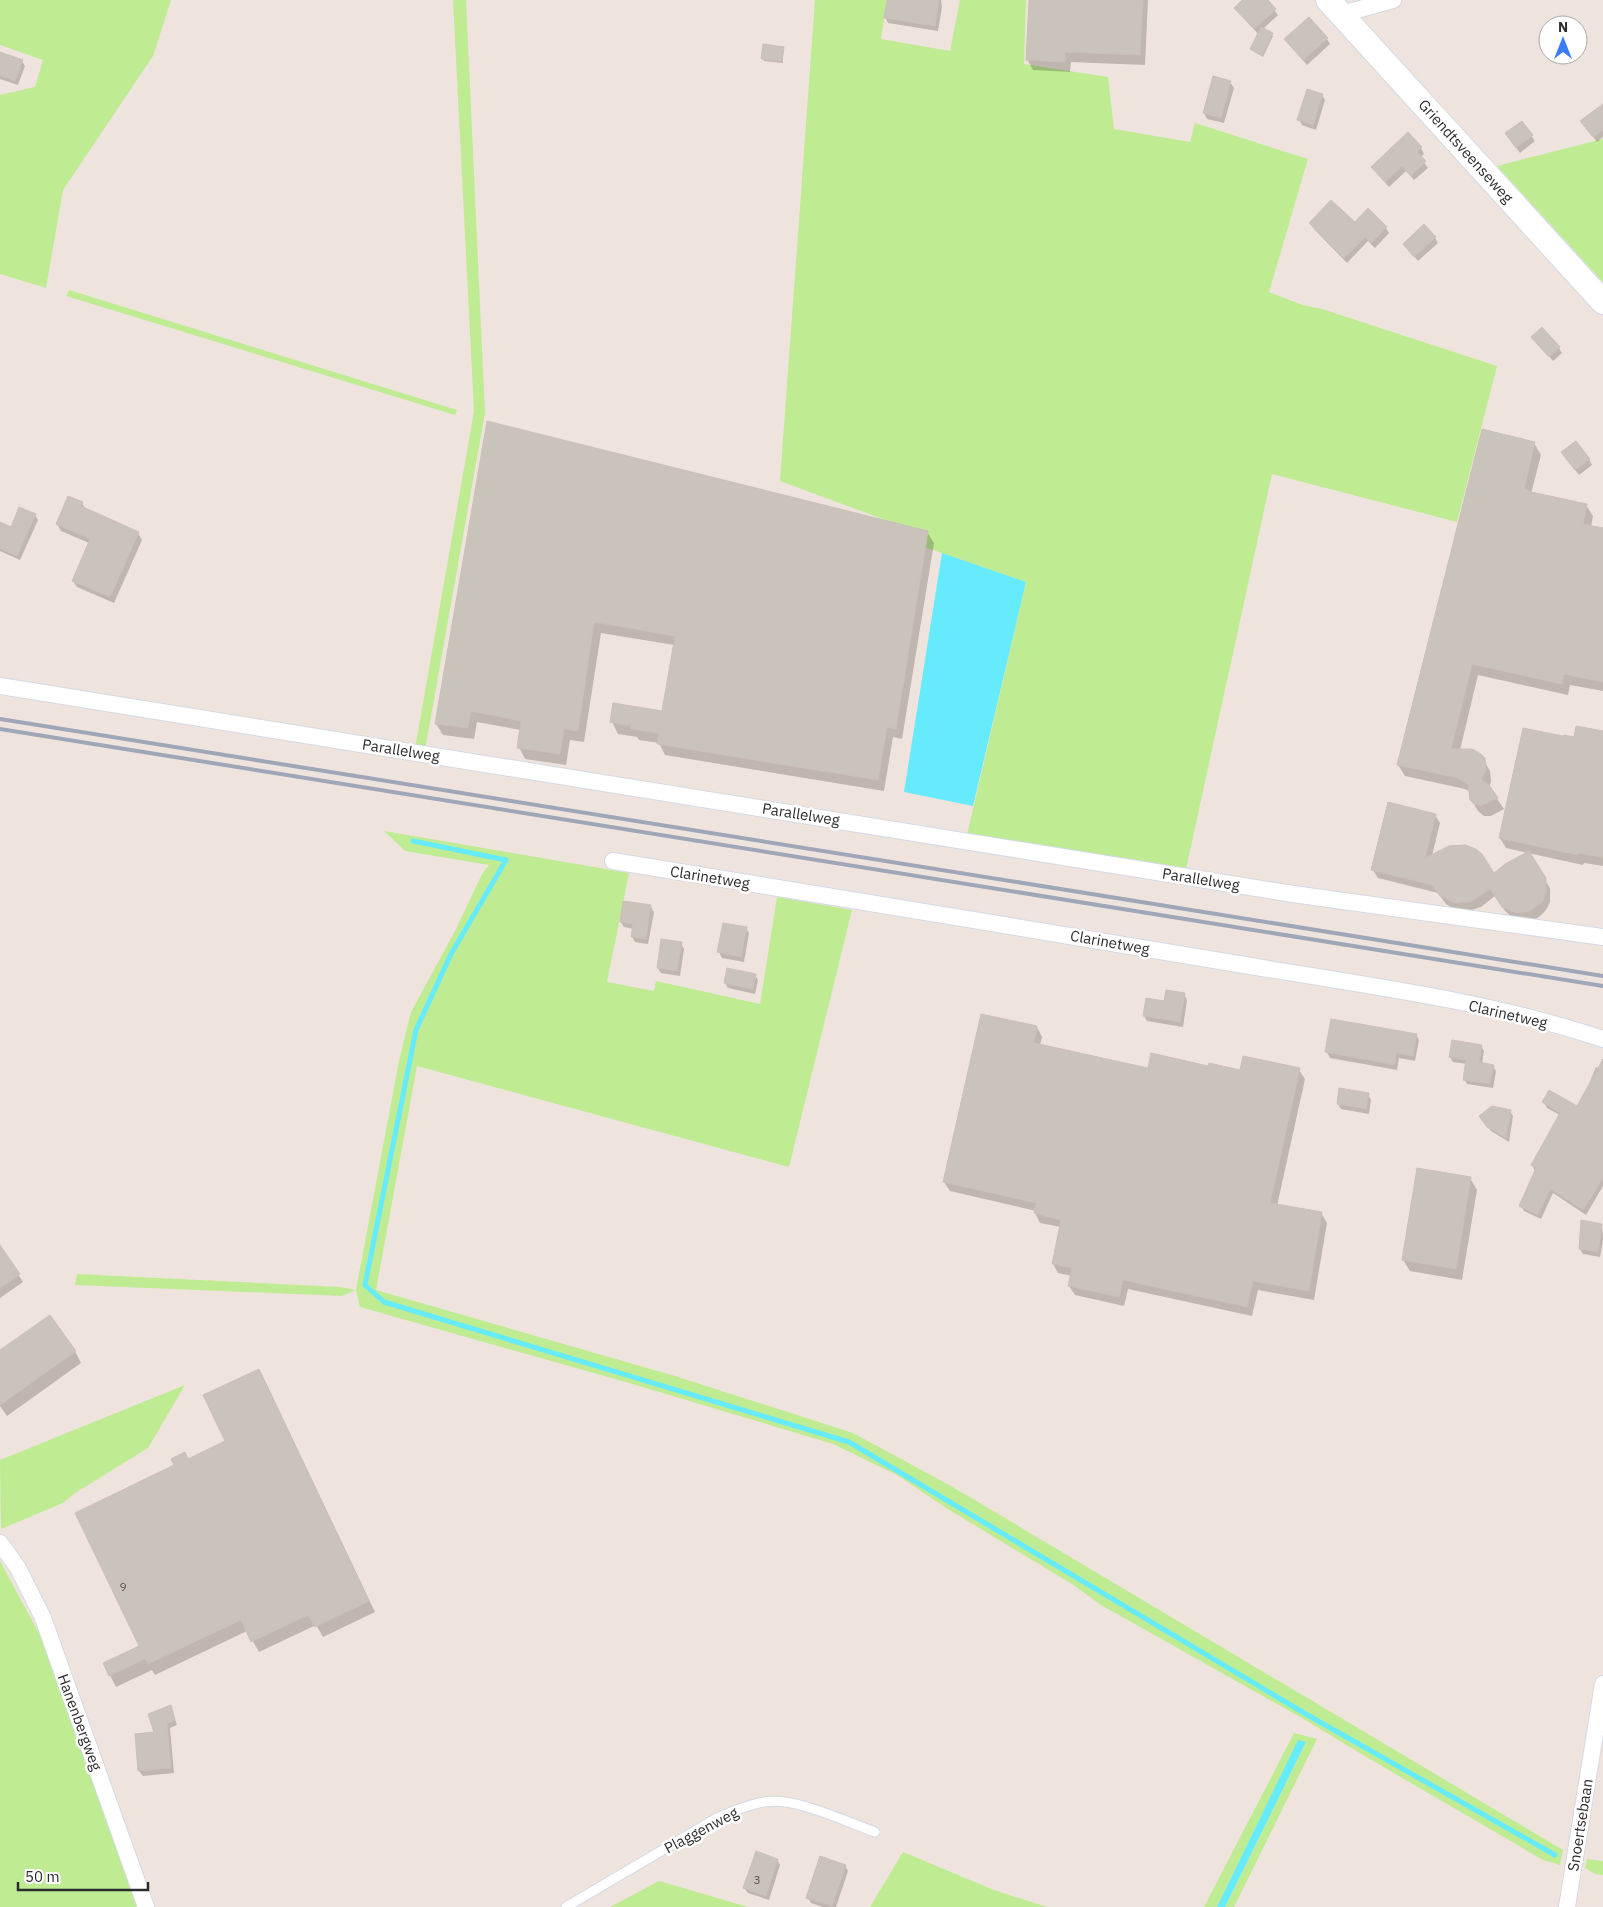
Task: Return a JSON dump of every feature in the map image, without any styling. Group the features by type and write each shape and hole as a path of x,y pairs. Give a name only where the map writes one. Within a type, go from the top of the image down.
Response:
{"street":[{"path":"1335,7 1393,0"},
{"name":"Griendtsveenseweg","path":"1335,7 1603,302"},
{"name":"Parallelweg","path":"0,686 1283,892 1603,937"},
{"name":"Clarinetweg","path":"613,861 1404,992 1496,1010 1603,1038"},
{"name":"Hanenbergweg","path":"0,1543 18,1568 43,1618 146,1907"},
{"name":"Snoertsebaan","path":"1567,1907 1603,1684"}],"lane":[{"name":"Plaggenweg","path":"566,1907 717,1818 742,1807 766,1802 786,1802 875,1832"}],"green space":[{"path":"0,0 171,0 153,56 63,190 46,288 0,274 0,95 35,87 43,60 0,45"},
{"path":"453,0 466,0 485,413 425,750 415,749 474,411"},
{"path":"815,0 887,0 881,39 950,51 960,0 1026,0 1024,64 1108,77 1114,129 1190,142 1195,123 1308,159 1269,292 1303,305 1322,309 1497,366 1457,522 1272,474 1186,869 967,835 1026,582 924,547 926,535 780,481"},
{"path":"1603,139 1603,282 1497,166"},
{"path":"69,290 457,410 455,415 66,296"},
{"path":"384,831 629,873 607,982 654,991 656,981 760,1004 777,897 852,910 789,1167 417,1066 376,1290 675,1376 853,1433 951,1486 1563,1850 1560,1865 1543,1860 1302,1718 1101,1605 1072,1584 946,1508 897,1475 833,1444 629,1383 360,1307 356,1290 399,1061 411,1012 456,929 482,874 489,865 405,851"},
{"path":"77,1274 340,1287 356,1290 342,1296 75,1285"},
{"path":"185,1385 148,1448 75,1493 63,1503 1,1529 0,1460"},
{"path":"0,1561 43,1641 61,1686 137,1907 0,1907"},
{"path":"1294,1733 1317,1739 1234,1907 1225,1907 1306,1742 1298,1741 1217,1907 1204,1907"},
{"path":"903,1852 994,1890 1047,1907 870,1907"},
{"path":"1587,1859 1603,1861 1603,1875 1595,1874 1585,1868"},
{"path":"659,1881 748,1907 610,1907"}],"water":[{"path":"942,553 1026,582 973,806 904,792"},
{"path":"1298,1740 1306,1742 1225,1907 1217,1907"}],"building":[{"path":"887,0 939,0 935,26 884,18"},
{"path":"1029,0 1143,0 1140,55 1065,52 1065,62 1026,60"},
{"path":"1242,0 1268,0 1276,9 1254,29 1234,8"},
{"path":"1309,17 1328,38 1303,60 1284,39"},
{"path":"1261,27 1273,33 1262,56 1250,49"},
{"path":"763,44 784,47 782,61 761,59"},
{"path":"0,52 23,60 15,81 0,75"},
{"path":"1213,76 1231,81 1221,118 1203,113"},
{"path":"1307,89 1323,94 1313,125 1297,120"},
{"path":"1603,104 1603,130 1593,137 1580,121"},
{"path":"1522,121 1533,135 1516,148 1505,133"},
{"path":"1408,132 1422,147 1417,152 1426,161 1411,176 1402,166 1385,182 1371,167"},
{"path":"1331,200 1355,222 1368,208 1387,227 1371,243 1365,237 1344,258 1309,223"},
{"path":"1424,224 1436,237 1414,257 1403,244"},
{"path":"1542,327 1560,347 1549,357 1531,337"},
{"path":"487,421 928,531 896,729 887,727 878,780 657,744 659,733 631,729 631,726 610,722 613,703 662,711 675,636 594,622 578,731 564,729 560,754 517,748 521,721 471,711 468,728 435,724"},
{"path":"1482,429 1535,442 1524,489 1587,504 1583,524 1603,528 1603,682 1564,674 1562,684 1472,664 1451,749 1472,749 1485,758 1486,770 1481,779 1489,785 1498,798 1480,806 1470,800 1468,785 1458,778 1397,765"},
{"path":"1576,441 1590,459 1575,470 1561,452"},
{"path":"68,496 83,502 81,506 139,532 110,597 72,581 90,539 56,524"},
{"path":"19,507 36,514 17,556 0,548 0,522 11,527"},
{"path":"1576,726 1603,731 1603,857 1578,853 1578,855 1499,838 1523,728 1574,737"},
{"path":"1388,802 1436,814 1425,858 1449,846 1465,845 1476,849 1482,854 1494,873 1505,864 1529,851 1546,878 1546,893 1542,902 1530,911 1516,913 1502,907 1490,889 1471,902 1455,903 1440,896 1432,885 1371,870"},
{"path":"623,901 651,905 646,939 631,937 633,924 620,922"},
{"path":"723,923 747,927 741,957 717,952"},
{"path":"661,939 682,942 677,971 657,968"},
{"path":"727,968 756,974 753,989 724,983"},
{"path":"1166,990 1185,993 1180,1022 1143,1016 1146,998 1164,1001"},
{"path":"981,1014 1037,1026 1034,1043 1148,1068 1151,1053 1208,1066 1209,1063 1240,1070 1243,1056 1300,1068 1270,1203 1322,1212 1309,1291 1253,1281 1247,1307 1123,1280 1119,1297 1068,1286 1072,1268 1052,1264 1061,1220 1034,1213 1036,1203 943,1182"},
{"path":"1331,1019 1417,1034 1413,1056 1396,1053 1395,1065 1325,1052"},
{"path":"1452,1040 1482,1045 1479,1062 1494,1065 1490,1084 1463,1080 1466,1060 1449,1057"},
{"path":"1603,1059 1603,1178 1583,1210 1550,1189 1538,1215 1519,1206 1536,1168 1531,1165 1560,1113 1542,1102 1549,1090 1577,1106"},
{"path":"1339,1088 1369,1093 1366,1109 1337,1104"},
{"path":"1492,1106 1511,1110 1506,1138 1487,1127 1479,1116"},
{"path":"1417,1168 1471,1177 1456,1269 1402,1260"},
{"path":"1581,1220 1602,1224 1598,1252 1579,1249"},
{"path":"0,1245 20,1274 0,1288"},
{"path":"50,1315 76,1351 0,1405 0,1350"},
{"path":"259,1369 369,1601 315,1627 308,1615 251,1642 241,1620 148,1664 145,1659 109,1676 103,1663 139,1646 75,1513 174,1465 171,1459 185,1452 188,1459 225,1441 203,1395"},
{"path":"171,1705 175,1720 167,1723 171,1768 138,1771 135,1734 154,1732 148,1714"},
{"path":"756,1851 778,1859 766,1896 743,1888"},
{"path":"820,1856 846,1865 832,1906 806,1898"}],"waterway":[{"path":"413,841 506,860 451,954 416,1030 365,1285 384,1302 849,1442 1304,1713 1555,1855"}],"railway":[{"path":"0,719 1603,976"},
{"path":"0,729 1603,986"}]}
